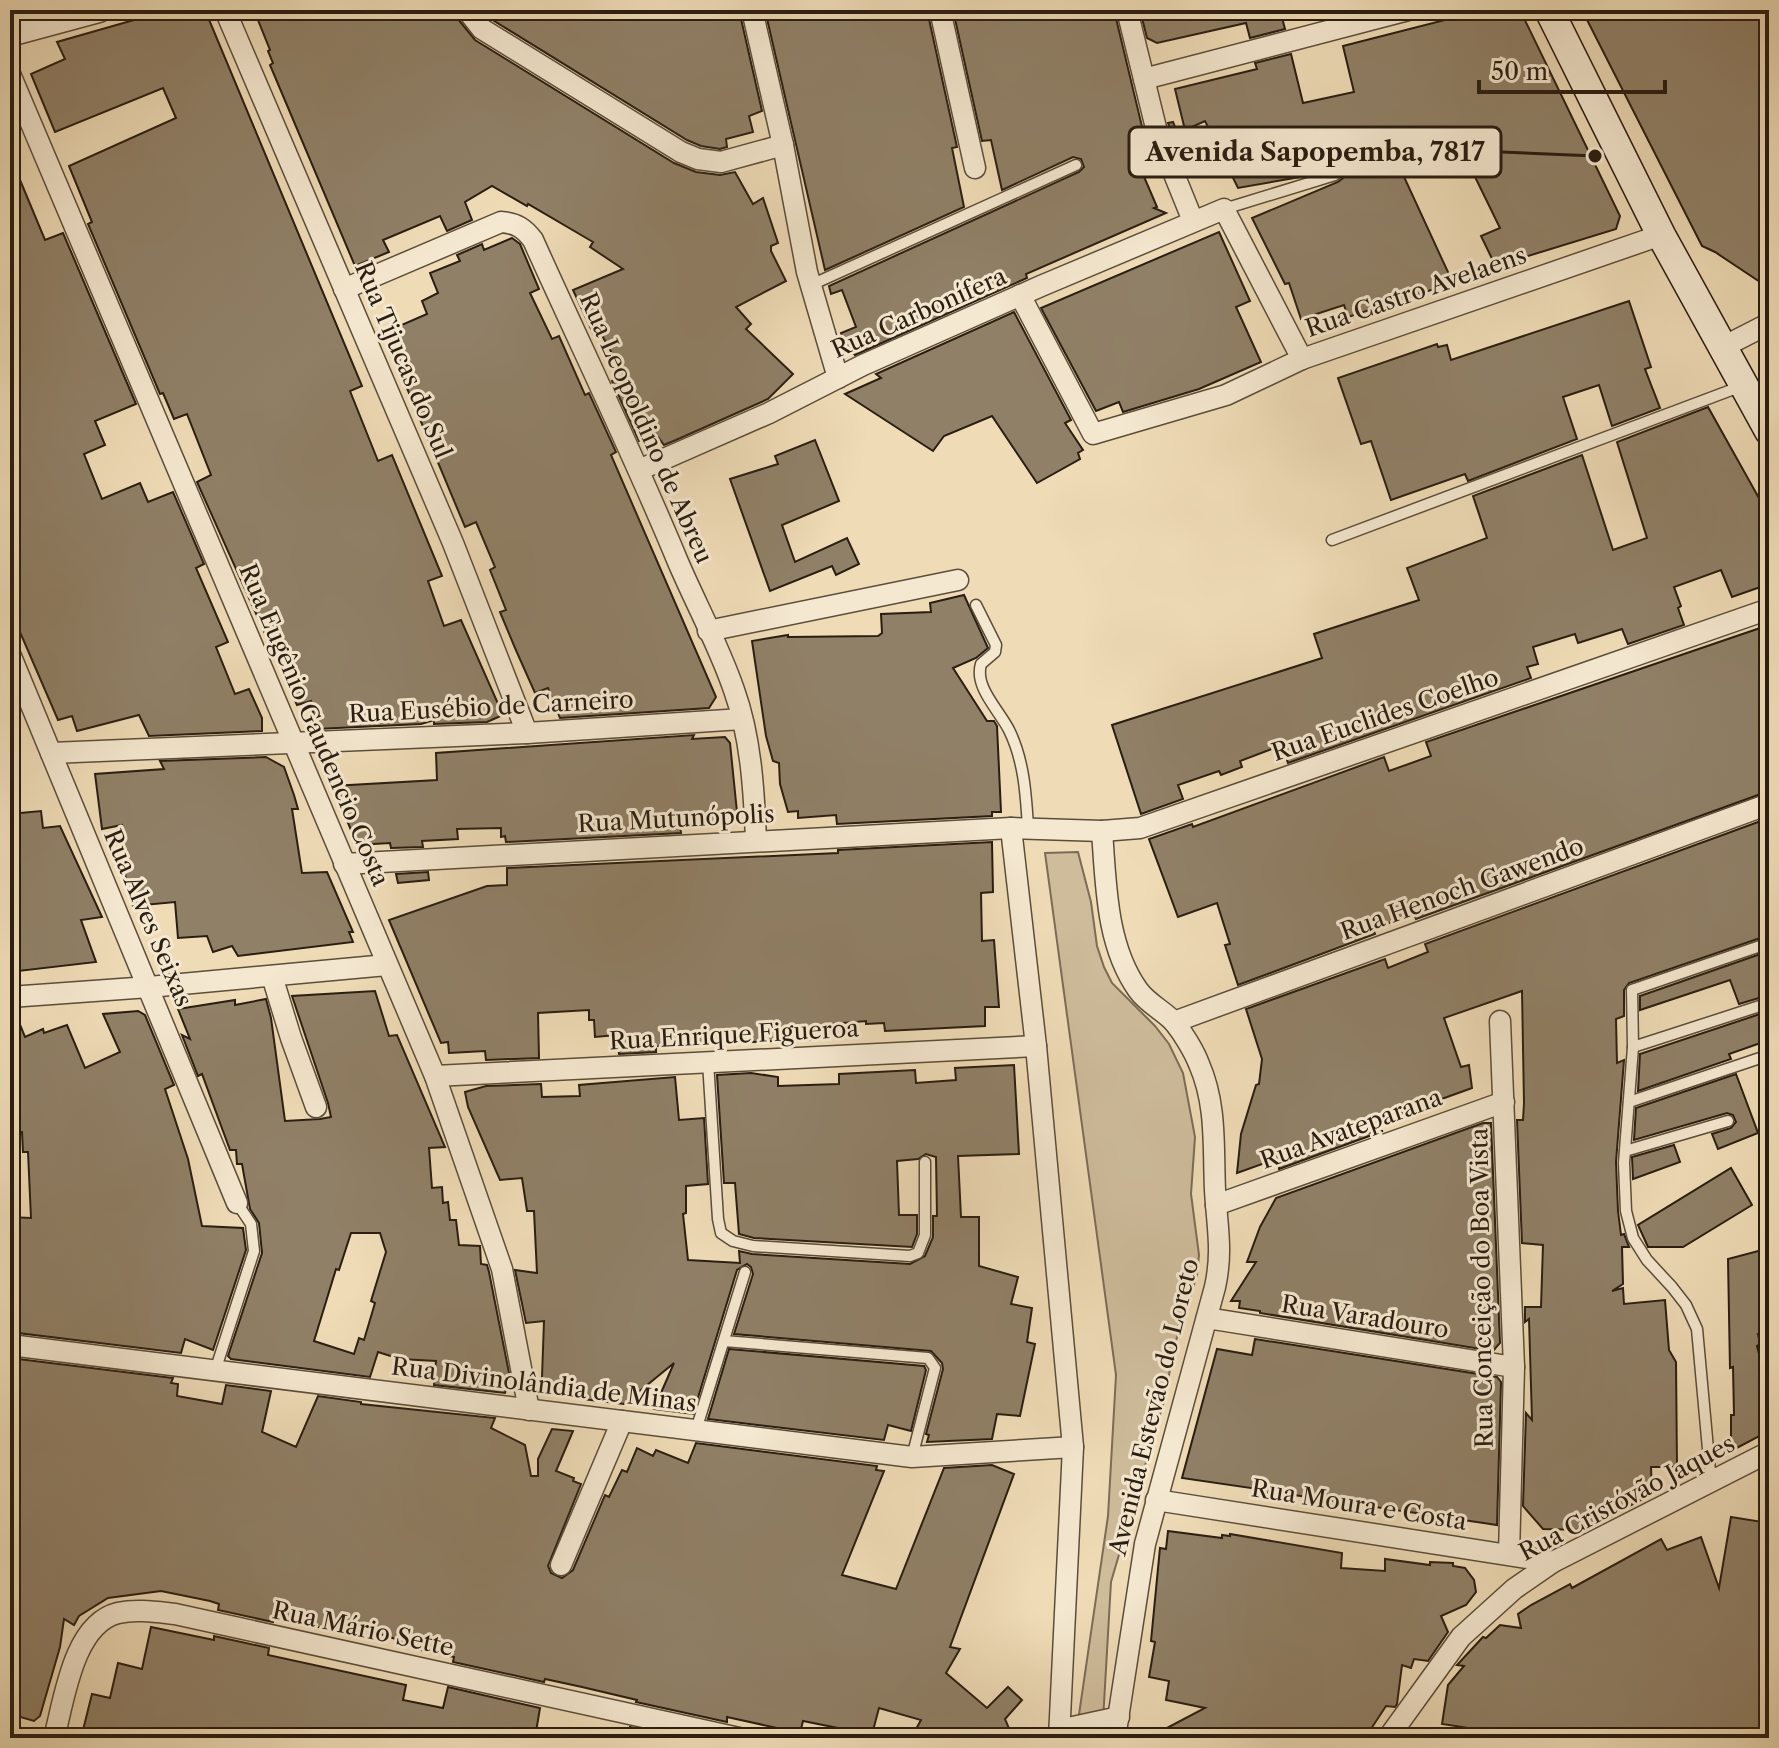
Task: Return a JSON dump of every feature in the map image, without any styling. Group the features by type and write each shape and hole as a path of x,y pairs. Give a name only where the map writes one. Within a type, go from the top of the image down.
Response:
{"main road":[{"path":"1549,10 1661,235 1769,431"}],"street":[{"path":"10,34 99,10"},
{"name":"Rua Tijucas do Sul","path":"225,10 453,543 527,733"},
{"path":"467,10 482,29 681,152 698,159 721,162 783,145"},
{"path":"752,10 811,285 838,378"},
{"path":"940,10 975,168"},
{"path":"1127,10 1157,132 1193,221"},
{"path":"1144,79 1408,10"},
{"name":"Rua Eugênio Gaudencio Costa","path":"10,74 435,1076 502,1269 529,1410"},
{"name":"Rua Castro Avelaens","path":"1224,209 1302,359 1661,235"},
{"name":"Rua Carbonífera","path":"639,470 769,413 1020,295 1224,209"},
{"name":"Rua Leopoldino de Abreu","path":"344,289 501,222 525,229 533,240 639,470 734,689 742,719 755,805 756,840"},
{"path":"1020,295 1093,434 1226,395 1302,359"},
{"path":"1723,347 1766,325 1769,320"},
{"path":"708,631 958,580"},
{"name":"Rua Euclides Coelho","path":"1020,828 1102,831 1140,828 1769,609"},
{"name":"Rua Alves Seixas","path":"10,654 237,1203"},
{"name":"Rua Eusébio de Carneiro","path":"51,753 527,733 742,719"},
{"name":"Rua Henoch Gawendo","path":"1174,1022 1769,804"},
{"name":"Rua Mutunópolis","path":"344,864 1020,828"},
{"name":"Avenida Estevão do Loreto","path":"1020,828 1036,1046 1073,1447 1059,1734"},
{"name":"Avenida Estevão do Loreto","path":"1102,831 1112,925 1122,960 1138,989 1154,1008 1174,1022 1199,1063 1211,1103 1215,1129 1220,1262 1139,1573 1115,1738"},
{"path":"10,997 387,965"},
{"path":"272,976 316,1107"},
{"name":"Rua Conceição do Boa Vista","path":"1500,1021 1514,1367 1509,1554"},
{"name":"Rua Enrique Figueroa","path":"435,1076 1036,1046"},
{"name":"Rua Avateparana","path":"1216,1205 1504,1102"},
{"name":"Rua Varadouro","path":"1207,1318 1514,1367"},
{"name":"Rua Divinolândia de Minas","path":"10,1345 912,1457 1073,1447"},
{"path":"561,1565 622,1421"},
{"name":"Rua Cristóvão Jaques","path":"1388,1738 1461,1637 1514,1589 1553,1562 1769,1452"},
{"name":"Rua Moura e Costa","path":"1156,1500 1553,1562"},
{"name":"Rua Mário Sette","path":"54,1738 70,1673 82,1645 99,1623 116,1613 145,1611 175,1614 739,1738"},
{"path":"1059,1734 1119,1717"}],"lane":[{"path":"811,285 1076,165"},
{"path":"1224,209 1335,175"},
{"path":"1332,540 1744,385"},
{"path":"976,605 996,645 995,652 981,664 980,680 1010,731 1018,753 1024,784 1020,828"},
{"path":"1711,1482 1697,1329 1686,1305 1647,1260 1633,1238 1626,1211 1625,1151 1633,1047 1632,990 1769,943"},
{"path":"1633,1047 1769,1003"},
{"path":"1629,1102 1769,1055"},
{"path":"708,1062 718,1219 721,1233 733,1241 753,1246 910,1256 918,1253 925,1235 925,1162"},
{"path":"1625,1151 1728,1121"},
{"path":"215,1371 254,1251 251,1224 237,1203"},
{"path":"696,1430 745,1272"},
{"path":"724,1341 928,1358 935,1368 912,1457"}],"shaded area":[{"path":"1078,852 1104,967 1112,983 1169,1044 1183,1073 1195,1137 1191,1194 1199,1255 1197,1275 1173,1350 1166,1394 1111,1582 1102,1738 1076,1738 1076,1735 1108,1516 1116,1375 1045,853"}],"building":[{"path":"169,10 205,10 362,386 350,391 378,461 392,455 442,576 428,581 444,626 461,620 503,715 487,722 434,724 434,720 421,724 316,729 311,701 297,705 197,482 211,475 187,414 174,419 163,393 160,394 88,224 92,222 69,166 176,118 163,88 55,132 31,74 65,59 57,42"},
{"path":"254,10 454,10 475,40 674,163 696,172 720,175 735,172 753,204 763,198 778,243 771,246 771,251 786,281 736,307 751,324 746,329 793,374 768,399 676,440 664,445 655,433 639,441 612,381 624,375 599,330 593,333 573,290 623,269 590,247 593,242 492,186 465,202 472,220 447,231 440,216 383,240 389,252 355,266 270,65 273,63 270,50"},
{"path":"484,10 664,10 665,16 692,10 739,10 762,111 749,116 753,132 726,139 727,147 701,146 491,19"},
{"path":"765,10 927,10 957,147 952,148 964,207 825,270"},
{"path":"953,10 1114,10 1151,153 1136,158 1157,207 1154,208 1166,213 1026,274 1027,278 855,355 844,344 841,333 856,327 842,290 831,294 829,286 1079,172 1084,167 1081,159 1073,157 1002,190 991,140 982,141"},
{"path":"1140,10 1280,10 1285,29 1250,38 1246,23 1157,43 1147,38"},
{"path":"1484,10 1520,10 1620,216 1616,229 1515,260 1516,263 1497,269 1481,236 1500,228 1456,138 1393,153 1453,283 1348,317 1344,305 1301,319 1289,283 1285,284 1252,218 1338,182 1343,178 1342,172 1333,167 1306,176 1238,188 1205,121 1185,130 1175,89 1257,69 1255,63 1291,54 1303,103 1354,92 1343,46"},
{"path":"1582,10 1769,10 1769,288 1702,246"},
{"path":"1173,122 1181,141 1176,143 1168,123"},
{"path":"10,156 45,240 63,233 136,404 95,421 105,445 84,454 102,499 140,483 148,502 173,492 204,564 196,568 228,642 216,647 235,694 249,689 262,718 262,731 149,736 139,715 77,731 72,716 58,720 10,609"},
{"path":"1219,232 1250,301 1236,307 1261,362 1199,389 1123,412 1119,402 1096,411 1041,308"},
{"path":"512,238 520,244 539,289 530,293 552,339 559,336 585,395 589,393 616,452 611,455 716,697 709,708 560,718 548,688 535,693 515,648 500,612 506,610 490,570 495,567 476,522 465,527 386,338 399,333 397,327 427,314 422,301 438,293 430,273 460,261 457,255 482,244 484,250"},
{"path":"1629,301 1651,367 1645,369 1660,408 1612,426 1599,385 1563,397 1577,439 1468,481 1465,474 1391,500 1371,441 1361,444 1338,378 1437,344 1438,347 1447,345 1451,360"},
{"path":"1014,312 1071,420 1065,423 1083,450 1078,453 1080,459 1037,483 992,416 944,436 933,451 845,394 881,378 876,374"},
{"path":"1708,407 1769,516 1769,584 1732,597 1721,570 1674,587 1684,625 1628,644 1622,629 1578,643 1575,634 1533,647 1538,664 1527,667 1531,678 1288,763 1282,745 1240,761 1242,767 1178,785 1183,799 1141,814 1112,725 1322,658 1314,634 1419,600 1407,568 1487,538 1473,496 1582,455 1613,550 1647,538 1617,442"},
{"path":"815,440 839,501 782,525 795,562 847,538 859,564 836,575 832,566 770,591 730,479 778,464 775,456"},
{"path":"964,595 988,648 976,658 953,668 987,721 994,721 997,726 1001,812 992,812 992,816 837,824 836,815 798,818 798,811 788,812 780,784 779,763 773,761 766,736 752,641 788,635 878,636 882,633 881,614 931,612 930,603"},
{"path":"1769,625 1769,791 1416,919 1414,914 1394,921 1373,929 1375,934 1238,985 1225,945 1230,944 1217,903 1178,917 1149,839 1192,824 1193,827 1384,757 1389,771 1431,756 1426,742"},
{"path":"694,735 692,739 725,737 730,743 738,822 680,825 681,833 506,842 505,836 501,837 501,828 457,829 458,839 422,841 423,847 391,848 390,843 357,845 333,786 437,780 436,753"},
{"path":"266,757 284,767 294,795 298,809 292,809 302,873 327,872 353,932 349,932 353,942 238,956 232,946 213,952 207,936 178,938 175,902 133,906 126,886 122,825 102,829 95,774 164,769 160,761"},
{"path":"41,811 43,828 60,826 102,917 81,920 96,962 10,972 10,814"},
{"path":"1769,818 1769,935 1629,983 1624,990 1624,1016 1616,1019 1617,1063 1624,1060 1616,1162 1618,1211 1621,1235 1624,1234 1629,1247 1622,1247 1623,1284 1612,1291 1623,1288 1624,1304 1665,1300 1669,1350 1676,1362 1677,1467 1651,1467 1652,1494 1584,1530 1543,1529 1523,1506 1526,1413 1532,1420 1529,1319 1525,1322 1525,1307 1541,1307 1543,1245 1522,1243 1517,1120 1523,1120 1524,1103 1522,991 1444,1018 1461,1067 1469,1065 1472,1088 1353,1131 1353,1134 1383,1131 1279,1169 1279,1158 1237,1173 1241,1134 1256,1085 1259,1084 1262,1059 1246,1009 1385,959 1388,968 1428,952 1425,944"},
{"path":"992,842 993,892 981,893 982,941 994,940 999,1007 985,1007 985,1026 885,1031 884,1023 866,1024 866,1021 821,1025 822,1039 656,1046 656,1052 619,1054 617,1035 595,1037 594,1020 589,1020 589,1010 538,1013 539,1058 486,1060 485,1051 449,1053 448,1042 441,1043 389,920 487,886 507,885 507,868 838,853 838,850"},
{"path":"428,872 429,880 398,883 396,874"},
{"path":"1769,951 1769,995 1739,1004 1730,980 1640,1010 1640,996"},
{"path":"375,991 389,1036 397,1035 445,1147 429,1148 432,1188 442,1187 443,1203 448,1202 450,1220 456,1220 459,1245 480,1246 481,1264 487,1265 510,1378 505,1393 434,1385 436,1361 400,1359 378,1352 370,1377 231,1359 228,1356 262,1253 259,1223 250,1209 242,1164 237,1164 236,1150 230,1150 202,1074 198,1076 182,1035 190,1039 178,1009 235,1000 235,1005 266,999 285,1121 331,1117 292,996","holes":["351,1233 380,1233 386,1252 371,1301 375,1303 364,1340 359,1338 354,1354 314,1341 336,1269 339,1270"]},
{"path":"10,1010 14,1010 25,1037 43,1029 44,1033 67,1025 85,1068 120,1052 103,1014 138,1011 145,1015 174,1085 165,1089 188,1159 202,1226 243,1228 246,1250 213,1350 185,1339 181,1353 10,1332 10,1217 31,1218 28,1152 23,1152 22,1132 10,1133"},
{"path":"1769,1011 1769,1040 1729,1054 1731,1059 1638,1091 1640,1054"},
{"path":"1014,1065 1019,1154 958,1156 961,1217 979,1217 979,1266 1018,1277 1011,1304 1032,1308 1027,1342 1035,1344 1020,1416 997,1414 992,1439 927,1442 929,1435 926,1434 943,1369 942,1363 931,1351 734,1334 753,1274 747,1264 737,1270 693,1414 654,1409 674,1363 624,1404 573,1398 574,1391 546,1389 542,1377 544,1321 526,1323 515,1270 537,1273 534,1211 527,1211 522,1178 500,1180 468,1107 465,1092 486,1086 541,1084 542,1097 580,1096 579,1085 675,1077 679,1120 704,1118 708,1184 686,1186 686,1213 683,1214 688,1260 740,1263 739,1251 910,1264 925,1256 933,1237 933,1216 937,1216 936,1157 926,1154 918,1159 897,1161 899,1215 917,1215 917,1234 912,1247 754,1238 739,1234 735,1183 724,1183 717,1075 751,1073 778,1077 778,1086 839,1084 839,1074 915,1070 916,1083 956,1080 955,1068"},
{"path":"1736,1074 1758,1133 1718,1149 1712,1134 1731,1128 1736,1122 1733,1115 1727,1113 1634,1140 1636,1108"},
{"path":"1483,1123 1491,1123 1500,1343 1493,1351 1260,1313 1239,1308 1240,1301 1231,1301 1256,1262 1247,1262 1260,1227 1276,1198"},
{"path":"1674,1145 1680,1162 1633,1179 1632,1157"},
{"path":"1731,1168 1752,1205 1683,1247 1648,1247 1638,1225"},
{"path":"1762,1250 1763,1333 1758,1334 1760,1344 1757,1346 1769,1392 1769,1431 1731,1451 1731,1415 1734,1415 1728,1259"},
{"path":"1255,1339 1497,1377 1501,1382 1497,1525 1287,1494 1287,1497 1265,1493 1265,1490 1182,1478 1217,1349 1252,1355"},
{"path":"729,1349 924,1366 926,1370 911,1431 888,1425 884,1440 708,1419"},
{"path":"10,1358 173,1378 171,1383 178,1384 177,1396 222,1404 226,1385 271,1391 262,1432 296,1447 318,1396 361,1404 495,1418 491,1428 525,1445 531,1476 538,1476 538,1459 552,1429 573,1431 556,1471 581,1484 548,1566 551,1573 562,1578 573,1570 605,1495 609,1497 622,1470 627,1472 637,1448 653,1456 656,1450 688,1463 696,1443 877,1466 876,1470 884,1471 842,1575 896,1589 944,1468 992,1465 1014,1474 950,1647 960,1649 946,1673 987,1708 1008,1687 1022,1700 1005,1719 1013,1738 911,1738 921,1720 879,1708 871,1738 851,1738 853,1731 803,1721 800,1733 727,1717 727,1722 582,1687 453,1662 454,1657 416,1649 417,1646 365,1629 363,1637 274,1617 273,1622 218,1610 219,1604 210,1601 161,1591 108,1598 79,1616 74,1625 64,1619 60,1647 40,1716 34,1721 10,1714"},
{"path":"1731,1517 1769,1523 1769,1738 1535,1738 1442,1724 1448,1685 1464,1666 1457,1665 1483,1637 1486,1638 1500,1625 1521,1628 1518,1614 1531,1605 1570,1584 1572,1588 1661,1539 1667,1550 1701,1537 1719,1588"},
{"path":"1168,1531 1222,1538 1222,1535 1230,1534 1342,1553 1341,1568 1385,1571 1385,1559 1430,1565 1430,1562 1453,1563 1453,1566 1465,1568 1474,1580 1476,1592 1466,1605 1441,1616 1448,1632 1428,1661 1414,1659 1411,1668 1402,1665 1397,1704 1395,1707 1386,1706 1365,1738 1148,1738 1205,1708 1166,1700 1169,1681 1149,1677 1155,1642 1151,1641 1160,1548 1166,1549"},
{"path":"151,1627 269,1648 268,1655 406,1685 403,1700 443,1708 448,1687 540,1708 535,1738 145,1738 128,1734 127,1738 81,1738 92,1694 110,1698 118,1663 142,1669"},
{"path":"630,1727 678,1738 627,1738"}],"place":[{"name":"Avenida Sapopemba, 7817","path":"1595,156"}]}
